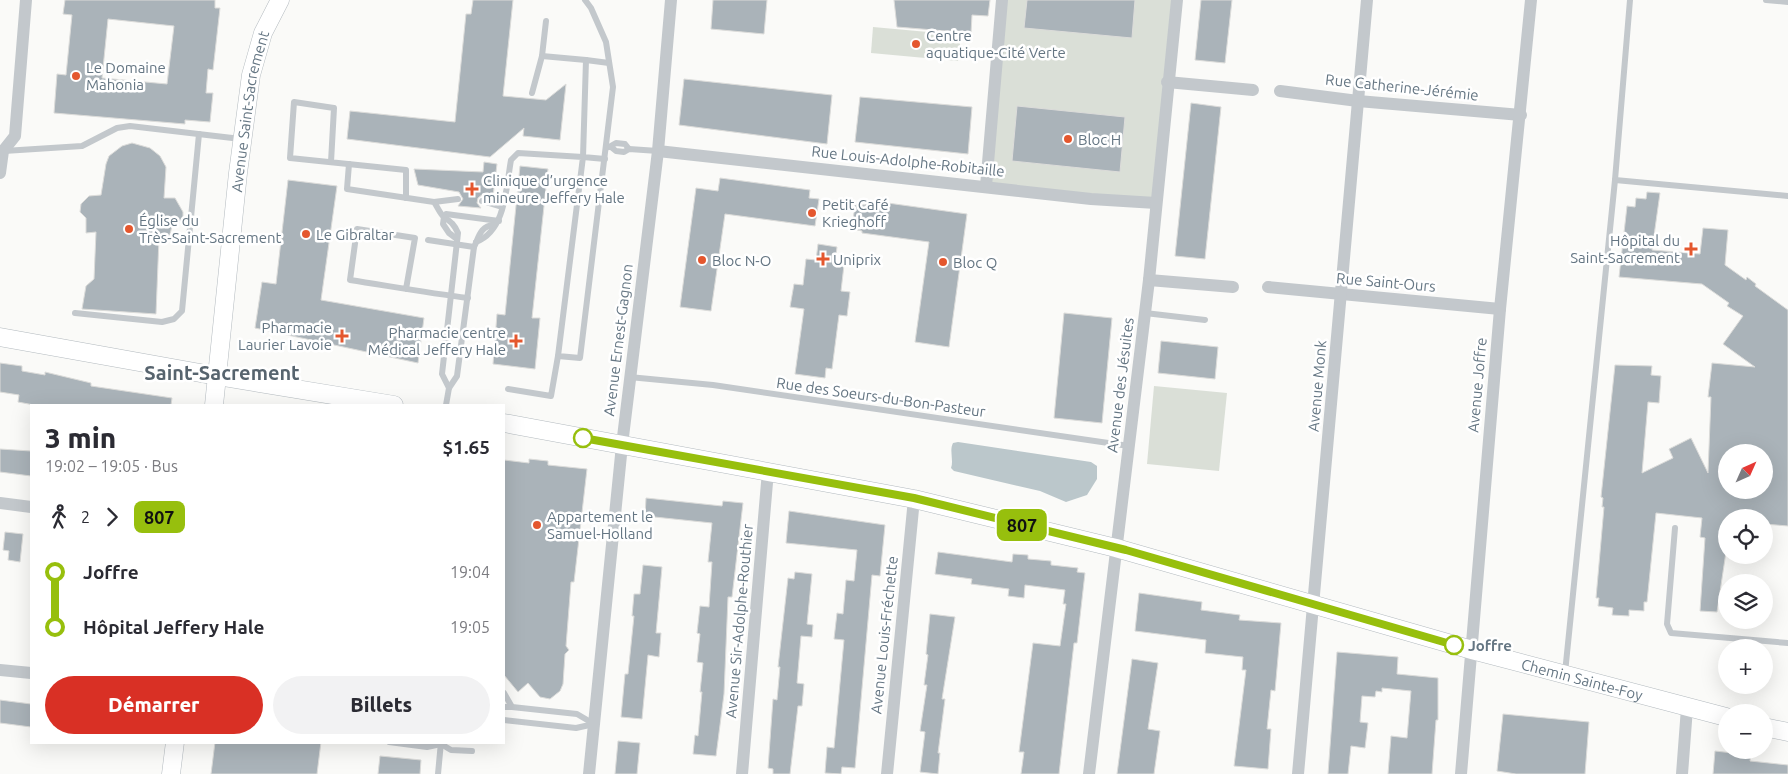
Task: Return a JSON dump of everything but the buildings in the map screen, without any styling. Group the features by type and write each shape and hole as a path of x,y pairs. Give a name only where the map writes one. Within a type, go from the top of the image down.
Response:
{"main road":[{"name":"Avenue Saint-Sacrement","path":"214,404 243,140 257,50 270,18 280,0"},
{"path":"0,337 386,404"},
{"name":"Chemin Sainte-Foy","path":"505,423 914,498 1116,548 1313,606 1718,716"},
{"path":"1773,728 1788,732"},
{"path":"171,774 175,744"}],"street":[{"path":"0,173 2,151 15,136 26,0"},
{"name":"Avenue Ernest-Gagnon","path":"589,774 622,445 658,151 671,0"},
{"path":"986,186 1002,0"},
{"name":"Avenue des Jésuites","path":"1089,774 1149,280 1167,82 1177,0"},
{"name":"Avenue Monk","path":"1298,774 1342,294 1349,182 1367,0"},
{"name":"Avenue Joffre","path":"1461,774 1500,309 1521,115 1531,0"},
{"path":"1167,82 1254,90"},
{"name":"Rue Catherine-Jérémie","path":"1280,91 1358,101 1521,115"},
{"name":"Rue Louis-Adolphe-Robitaille","path":"658,151 1091,199 1156,203"},
{"path":"1149,280 1233,287"},
{"name":"Rue Saint-Ours","path":"1268,287 1500,309"},
{"name":"Avenue Sir-Adolphe-Routhier","path":"742,774 768,471"},
{"name":"Avenue Louis-Fréchette","path":"887,774 914,498"},
{"path":"0,503 30,507"},
{"path":"0,670 30,673"},
{"path":"1682,774 1687,708"}],"lane":[{"path":"558,356 580,358 605,159 609,147 613,87 606,42 586,0"},
{"path":"1564,675 1615,180 1630,0"},
{"path":"1766,0 1788,2"},
{"path":"532,93 542,56 546,21"},
{"path":"542,56 609,63"},
{"path":"508,389 550,396 558,356 583,157 586,60"},
{"path":"331,162 334,108 294,102 290,158 406,170 406,198"},
{"path":"2,151 82,146 117,128 130,126 243,140"},
{"path":"76,314 162,322 174,319 182,311 199,134"},
{"path":"609,147 616,143 624,144 629,149 658,151"},
{"path":"497,223 511,160 518,153 605,159"},
{"path":"349,164 347,189 434,202 458,199"},
{"path":"1615,180 1788,196"},
{"path":"482,200 502,207"},
{"path":"434,202 443,215 443,224 456,241 452,296 442,374 449,388"},
{"path":"443,215 497,223"},
{"path":"446,404 449,388 457,376 477,235 488,226 497,223"},
{"path":"406,289 415,238 358,229 350,280 406,289 468,298"},
{"path":"428,240 475,244"},
{"path":"1145,313 1206,320"},
{"name":"Rue des Soeurs-du-Bon-Pasteur","path":"630,377 713,385 1129,446"},
{"path":"1675,528 1667,624 1672,633 1788,643"},
{"path":"505,695 512,707"},
{"path":"505,707 577,714 594,724"},
{"path":"505,720 576,728 594,724"},
{"path":"404,744 427,747 438,744"},
{"path":"438,774 442,744"},
{"path":"443,744 451,750 472,751"}],"shaded area":[{"path":"1003,0 1177,0 1156,203 986,186"},
{"name":"Centre aquatique-Cité Verte","path":"873,27 961,35 958,61 871,53"},
{"path":"1154,386 1227,393 1219,471 1147,464"},
{"path":"958,442 1091,462 1097,466 1097,479 1087,495 1066,502 1040,491 954,471 951,468 951,449 953,443"}],"bus line":[{"name":"807","path":"583,438 914,498 1126,550 1313,606 1454,645"}],"place":[{"name":"Centre aquatique-Cité Verte","path":"916,44"},
{"name":"Le Domaine Mahonia","path":"76,76"},
{"name":"Bloc H","path":"1068,139"},
{"name":"Clinique d’urgence mineure Jeffery Hale","path":"472,189"},
{"name":"Petit Café Krieghoff","path":"812,213"},
{"name":"Église du Très-Saint-Sacrement","path":"129,229"},
{"name":"Le Gibraltar","path":"306,234"},
{"name":"Hôpital du Saint-Sacrement","path":"1691,249"},
{"name":"Uniprix","path":"823,259"},
{"name":"Bloc N-O","path":"702,260"},
{"name":"Bloc Q","path":"943,262"},
{"name":"Pharmacie Laurier Lavoie","path":"342,336"},
{"name":"Pharmacie centre Médical Jeffery Hale","path":"516,341"},
{"name":"Appartement le Samuel-Holland","path":"537,525"},
{"name":"Joffre","path":"1454,645"}],"district":[{"name":"Saint-Sacrement","path":"222,372"}]}
